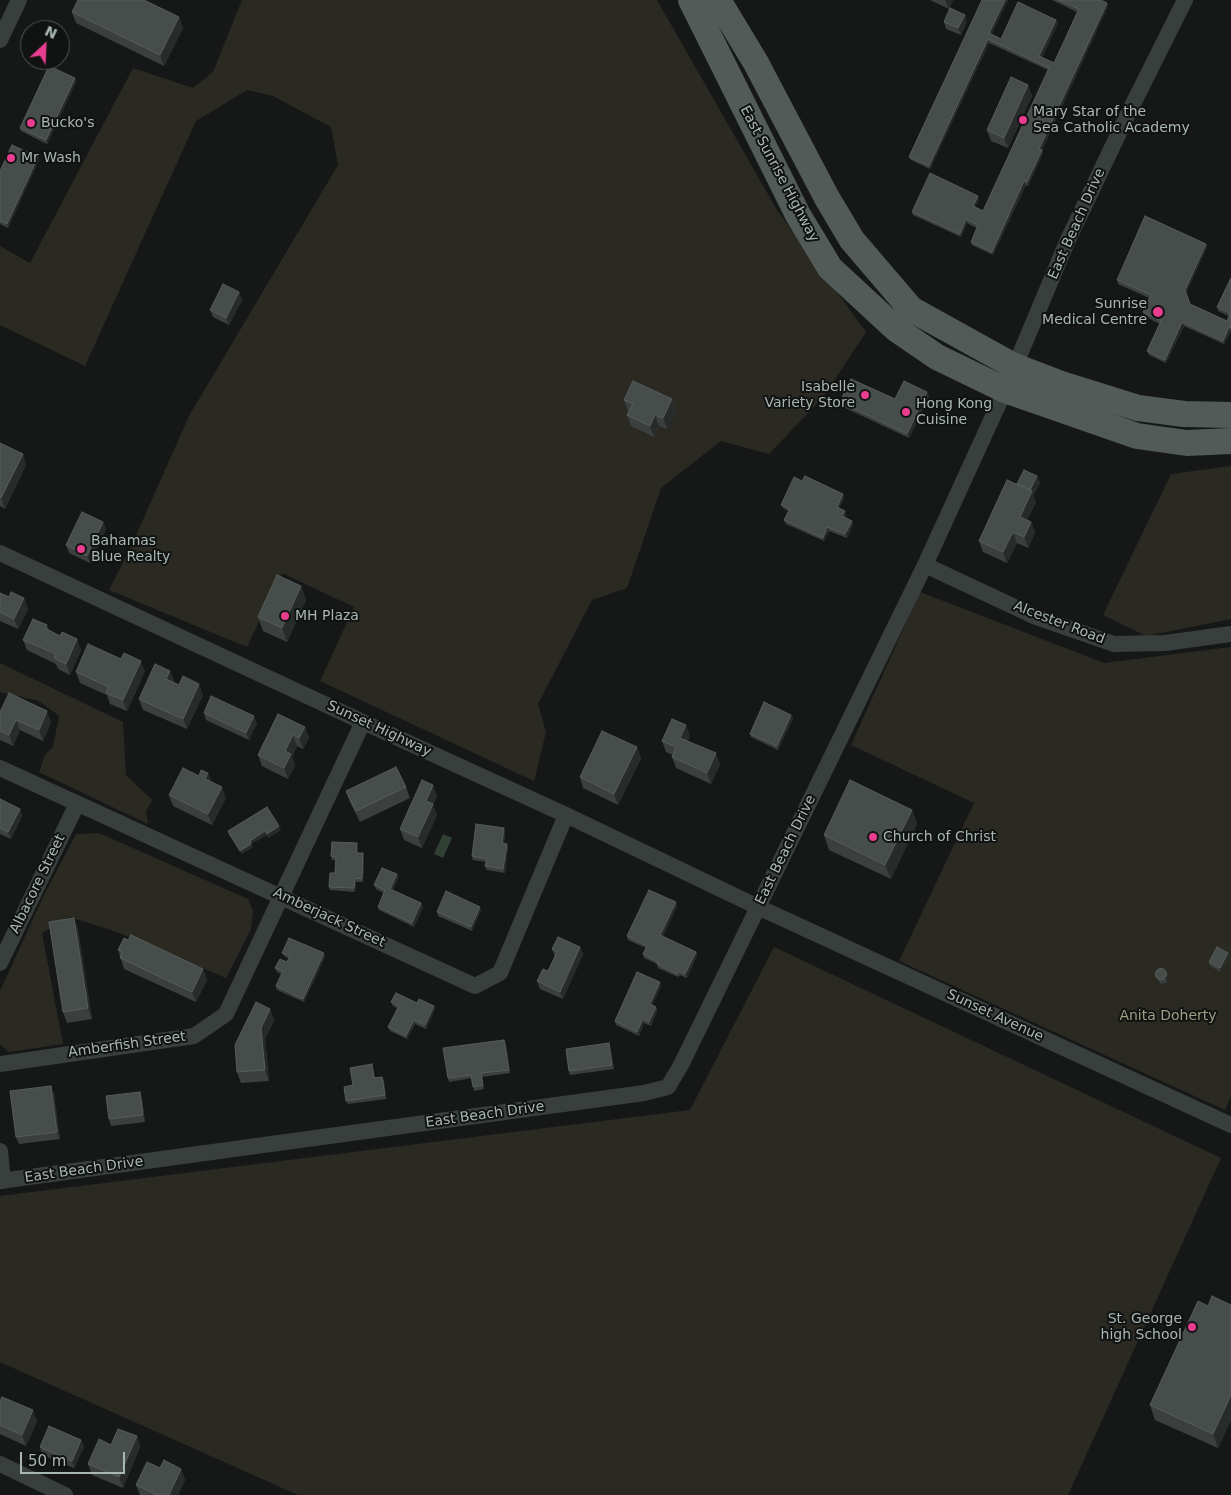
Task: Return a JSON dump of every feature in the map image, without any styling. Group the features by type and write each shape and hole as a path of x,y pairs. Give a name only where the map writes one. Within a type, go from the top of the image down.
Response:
{"main road":[{"name":"East Sunrise Highway","path":"691,0 798,215 830,268 896,329 937,357 1009,378 1137,436 1188,443 1231,441"},
{"name":"East Sunrise Highway","path":"718,0 756,63 827,198 852,240 911,309 1009,378 1061,384 1138,408 1184,414 1231,415"}],"street":[{"path":"0,40 18,0"},
{"name":"East Beach Drive","path":"1,1181 644,1094 668,1087 925,565 1009,378 1067,242 1122,126 1186,0"},
{"name":"Sunset Highway","path":"0,553 566,815 758,907"},
{"name":"Alcester Road","path":"925,565 1036,617 1114,644 1165,644 1231,634"},
{"name":"Amberfish Street","path":"0,1064 194,1036 226,1014 363,722"},
{"name":"Amberjack Street","path":"0,768 475,986 500,973 566,815"},
{"name":"Albacore Street","path":"0,963 77,804"},
{"name":"Sunset Avenue","path":"758,907 1231,1124"},
{"path":"0,1151 1,1181"},
{"path":"0,1464 65,1495"}],"green space":[{"path":"242,0 657,0 777,210 866,332 824,396 769,454 721,441 661,488 627,588 592,600 538,704 546,732 534,781 320,681 354,607 282,573 247,647 109,590 129,551 189,416 338,165 331,127 273,96 247,90 196,121 85,366 0,325 0,246 30,263 133,68 193,88 213,72"},
{"path":"1231,466 1231,619 1146,636 1103,615 1171,474"},
{"name":"Anita Doherty","path":"920,592 1104,663 1231,647 1231,1096 1225,1110 899,961 974,803 851,745"},
{"path":"0,663 123,722 126,775 152,800 146,812 148,824 39,772 45,755 53,747 59,716 39,701 0,692"},
{"path":"99,833 248,899 253,911 251,929 226,978 117,932 70,917 42,933 63,1044 9,1052 0,1044 0,991 44,895 76,834"},
{"path":"774,947 1221,1158 1068,1495 298,1495 0,1362 0,1196 690,1110"}],"shaded area":[{"path":"443,834 452,838 443,858 434,854"}],"building":[{"path":"78,0 144,0 179,17 160,55 72,12"},
{"path":"982,0 1005,0 989,33 1001,39 1018,2 1056,20 1039,56 1054,63 1079,9 1058,0 1101,0 1107,3 1039,149 1042,150 1027,182 1024,181 992,252 971,242 978,225 966,219 960,234 912,212 930,173 978,196 973,206 983,211 1049,68 988,39 929,166 909,157"},
{"path":"950,8 965,15 958,28 944,22"},
{"path":"47,70 58,70 75,78 46,140 20,128"},
{"path":"1011,77 1028,85 1004,138 987,130"},
{"path":"12,145 38,157 7,224 0,221 0,171"},
{"path":"1145,216 1206,244 1185,290 1190,304 1227,321 1230,313 1217,307 1231,278 1231,328 1229,327 1223,341 1182,322 1165,360 1147,351 1161,321 1143,312 1151,295 1117,280"},
{"path":"223,284 239,292 226,318 210,310"},
{"path":"851,379 895,399 904,381 927,392 907,434 840,402"},
{"path":"633,381 672,399 663,418 655,415 650,426 627,415 633,404 624,400"},
{"path":"0,443 23,454 1,498 0,498"},
{"path":"1024,470 1037,476 1030,490 1017,484"},
{"path":"805,476 843,494 837,507 845,511 842,516 852,521 845,534 827,527 823,538 784,520 790,509 781,505 794,477 802,481"},
{"path":"1007,480 1032,491 1020,517 1031,522 1024,537 1013,532 1003,552 979,541"},
{"path":"82,512 103,522 87,556 66,545"},
{"path":"277,575 301,586 282,628 258,617"},
{"path":"11,592 24,598 14,619 0,612 0,593 9,597"},
{"path":"33,619 47,625 45,628 60,636 62,632 77,639 66,664 54,658 56,654 23,640"},
{"path":"88,644 121,659 124,653 141,661 123,700 106,693 109,687 76,672"},
{"path":"155,664 170,671 166,679 179,685 183,676 199,684 183,719 139,699"},
{"path":"9,693 47,711 39,730 16,720 9,735 0,731 0,712"},
{"path":"211,696 254,716 246,733 204,713"},
{"path":"764,702 791,715 777,746 750,734"},
{"path":"278,714 305,727 299,738 293,735 285,751 291,754 284,768 258,755"},
{"path":"672,719 686,725 680,738 716,753 707,773 672,757 676,747 662,741"},
{"path":"602,731 637,747 614,794 580,777"},
{"path":"396,767 406,787 356,811 346,791"},
{"path":"183,768 199,776 201,770 208,773 205,779 222,787 208,814 169,795"},
{"path":"422,780 433,785 426,801 433,804 418,837 400,829"},
{"name":"Church of Christ","path":"850,780 912,810 885,865 824,835"},
{"path":"0,799 20,809 8,832 0,828"},
{"path":"267,807 279,826 267,834 265,831 250,841 251,844 240,851 228,831"},
{"path":"476,824 504,828 502,843 507,844 503,869 485,866 487,859 472,856"},
{"path":"332,842 357,843 356,853 363,853 362,879 355,878 354,888 329,887 330,873 335,873 336,857 331,856"},
{"path":"382,868 397,874 390,889 421,903 412,923 378,907 385,890 374,885"},
{"path":"649,890 676,902 660,935 696,952 685,974 678,971 677,974 657,964 658,962 643,954 647,946 627,936"},
{"path":"446,891 480,907 471,927 437,912"},
{"path":"74,918 88,1008 63,1012 49,922"},
{"path":"131,935 203,969 192,992 120,958 122,952 118,950 124,938 128,940"},
{"path":"558,937 580,947 560,992 537,981 543,969 548,971 557,952 552,949"},
{"path":"289,938 324,953 303,999 276,986 283,971 275,968 280,959 287,962 290,956 282,953"},
{"path":"1217,947 1228,953 1220,968 1209,962"},
{"path":"1161,968 1167,974 1161,980 1155,974"},
{"path":"637,972 660,982 650,1004 656,1007 649,1022 643,1019 637,1032 615,1021"},
{"path":"396,993 417,1003 419,999 434,1006 425,1025 414,1020 406,1036 388,1027 399,1006 391,1002"},
{"path":"256,1002 270,1009 261,1028 265,1070 237,1072 235,1045"},
{"path":"504,1040 509,1070 481,1073 483,1085 473,1087 471,1075 448,1078 443,1048"},
{"path":"609,1043 612,1065 569,1071 566,1049"},
{"path":"372,1064 374,1078 382,1077 385,1095 346,1101 344,1087 353,1085 350,1068"},
{"path":"51,1086 57,1132 16,1137 10,1091"},
{"path":"140,1092 143,1115 109,1119 106,1096"},
{"path":"1212,1296 1231,1305 1231,1395 1213,1434 1150,1405 1198,1301 1208,1306"},
{"path":"2,1397 33,1410 22,1435 0,1425 0,1401"},
{"path":"49,1426 81,1440 72,1461 40,1447"},
{"path":"118,1429 137,1436 119,1477 88,1464 99,1439 111,1445"},
{"path":"164,1460 181,1469 169,1495 157,1495 136,1485 147,1462 160,1468"}],"place":[{"name":"Mary Star of the Sea Catholic Academy","path":"1023,120"},
{"name":"Bucko's","path":"31,123"},
{"name":"Mr Wash","path":"11,158"},
{"name":"Sunrise Medical Centre","path":"1158,312"},
{"name":"Isabelle Variety Store","path":"865,395"},
{"name":"Hong Kong Cuisine","path":"906,412"},
{"name":"Bahamas Blue Realty","path":"81,549"},
{"name":"MH Plaza","path":"285,616"},
{"name":"Church of Christ","path":"873,837"},
{"name":"St. George high School","path":"1192,1327"}]}
